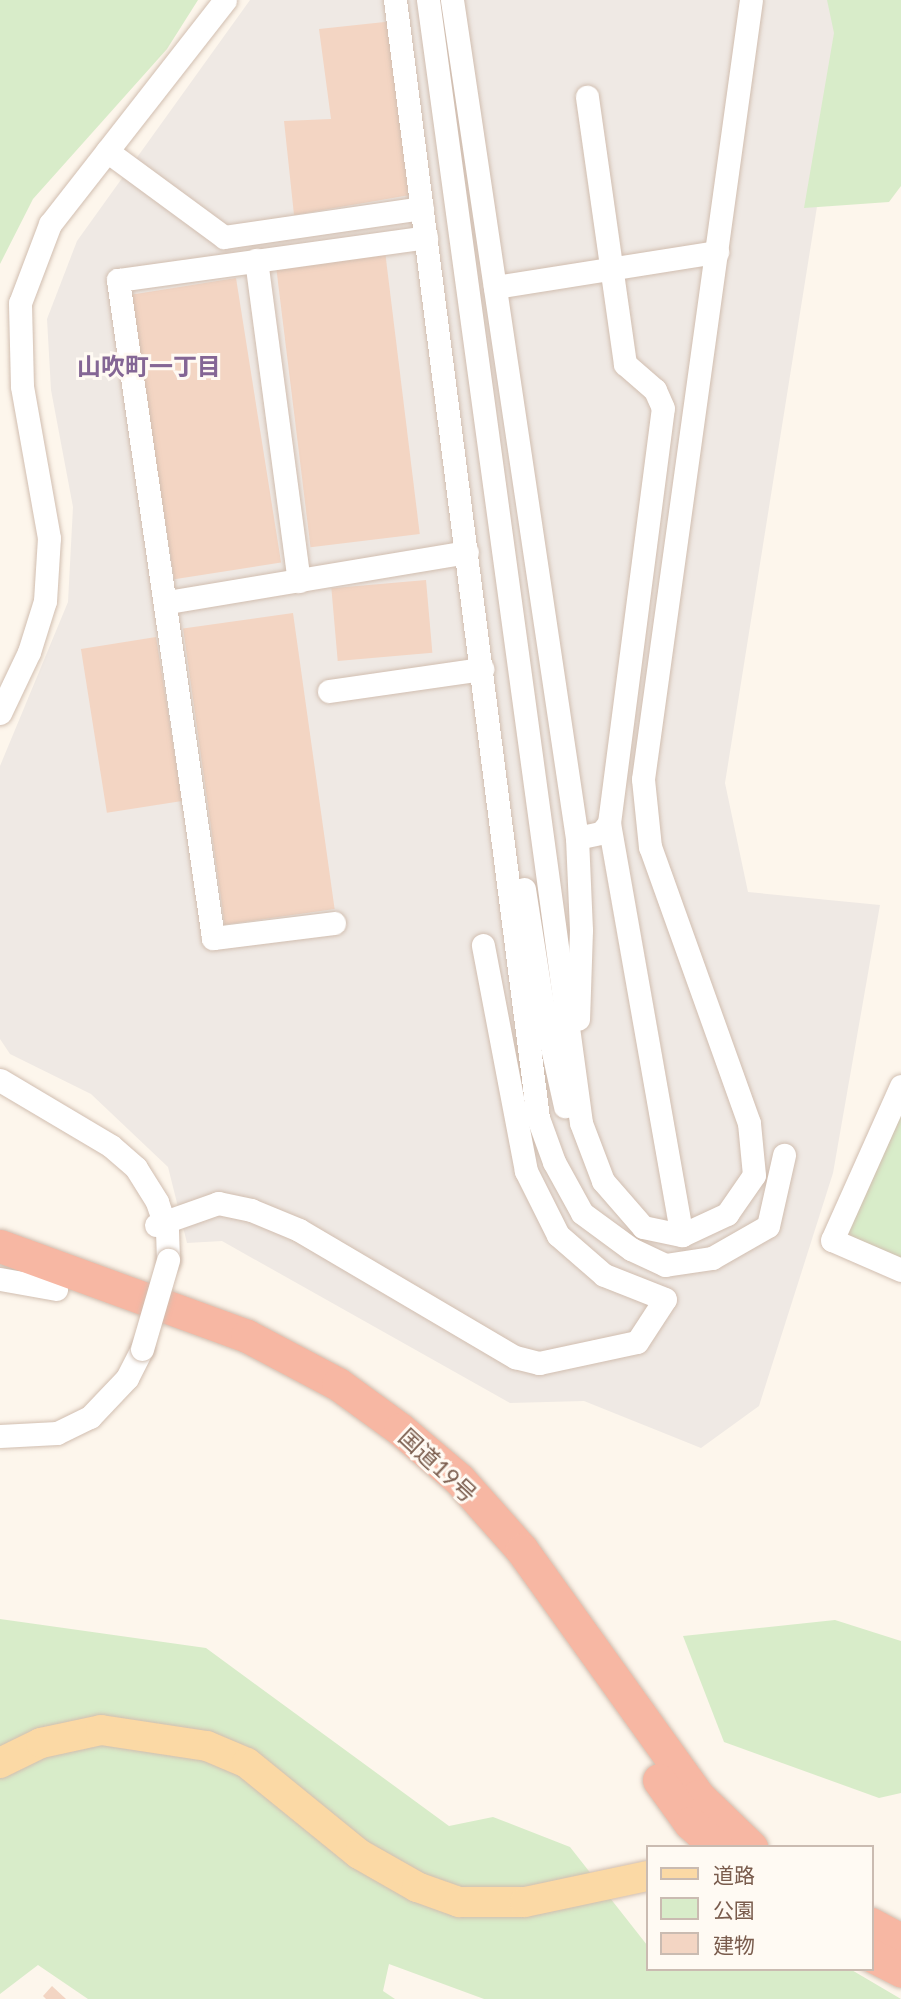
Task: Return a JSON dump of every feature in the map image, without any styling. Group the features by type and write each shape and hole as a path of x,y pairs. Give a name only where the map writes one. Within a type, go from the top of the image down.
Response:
{"highway":[{"name":"国道19号","path":"0,1247 247,1336 338,1384 458,1479 522,1549 698,1796 749,1845"},
{"name":"国道19号","path":"0,1269 272,1370 368,1429 456,1505 544,1606 692,1835 713,1845"},
{"path":"873,1925 901,1940"},
{"path":"873,1956 901,1970"}],"main road":[{"path":"0,1763 72,1734 102,1730 133,1731 207,1746 247,1763 359,1854 416,1887 459,1902 525,1902 646,1876"}],"street":[{"path":"0,713 30,652 45,601 50,538 22,386 20,303 50,224 225,0"},
{"path":"395,0 538,1118 554,1161 582,1213 631,1249 665,1265 712,1258 768,1226 784,1154"},
{"path":"428,0 581,1123 603,1181"},
{"path":"452,0 577,838 581,930 575,1082"},
{"path":"735,0 744,58"},
{"path":"504,846 523,876 541,998 568,1114 581,1149 603,1181 643,1227 682,1235 727,1214 754,1175 749,1122 650,847 643,779 751,0"},
{"path":"587,97 625,364 655,390 663,408 609,823 682,1235"},
{"path":"107,151 224,237 422,208"},
{"path":"334,923 214,938 168,602 118,279 425,237"},
{"path":"495,287 717,253"},
{"path":"256,260 299,581"},
{"path":"168,602 467,552"},
{"path":"329,691 482,669"},
{"path":"577,838 601,833 609,823"},
{"path":"160,1223 218,1203 251,1210 299,1230 515,1357 539,1363 638,1342 665,1299 604,1275 558,1235 526,1171 483,945"},
{"path":"0,1080 123,1154 147,1184 160,1223 162,1259 137,1347 121,1386 90,1417 57,1433 0,1436"},
{"path":"901,1086 832,1240 901,1270"},
{"path":"0,1094 113,1160 145,1197 160,1223"},
{"path":"0,1233 234,1318 247,1336"},
{"path":"0,1279 56,1289"},
{"path":"0,1428 37,1428 85,1409 108,1389 137,1347"}],"shaded area":[{"path":"250,0 843,0 846,25 725,783 748,892 880,905 833,1173 759,1406 701,1448 584,1401 510,1403 222,1241 187,1243 168,1167 91,1094 10,1054 0,1039 0,766 68,602 73,507 51,390 47,319 77,241"}],"green space":[{"path":"0,0 198,0 167,49 33,199 0,264"},
{"path":"827,0 901,0 901,186 889,202 804,208 834,33"},
{"path":"901,1097 901,1263 839,1236"},
{"path":"0,1619 206,1648 449,1826 493,1817 570,1847 646,1944 646,1971 853,1971 901,1999 484,1999 389,1964 383,1991 395,1999 88,1999 38,1965 0,1994"},
{"path":"835,1620 901,1641 901,1793 879,1798 724,1742 683,1636"}],"building":[{"path":"394,21 410,195 294,215 284,121 331,119 319,29"},
{"path":"385,251 420,534 311,547 276,264"},
{"path":"236,278 281,562 174,579 129,295"},
{"path":"426,580 432,653 338,661 331,588"},
{"path":"293,613 335,909 225,925 183,628"},
{"path":"156,637 182,801 107,813 81,649"},
{"path":"52,1986 66,1999 46,1999 43,1996"}],"district":[{"name":"山吹町一丁目","path":"149,366"}]}
